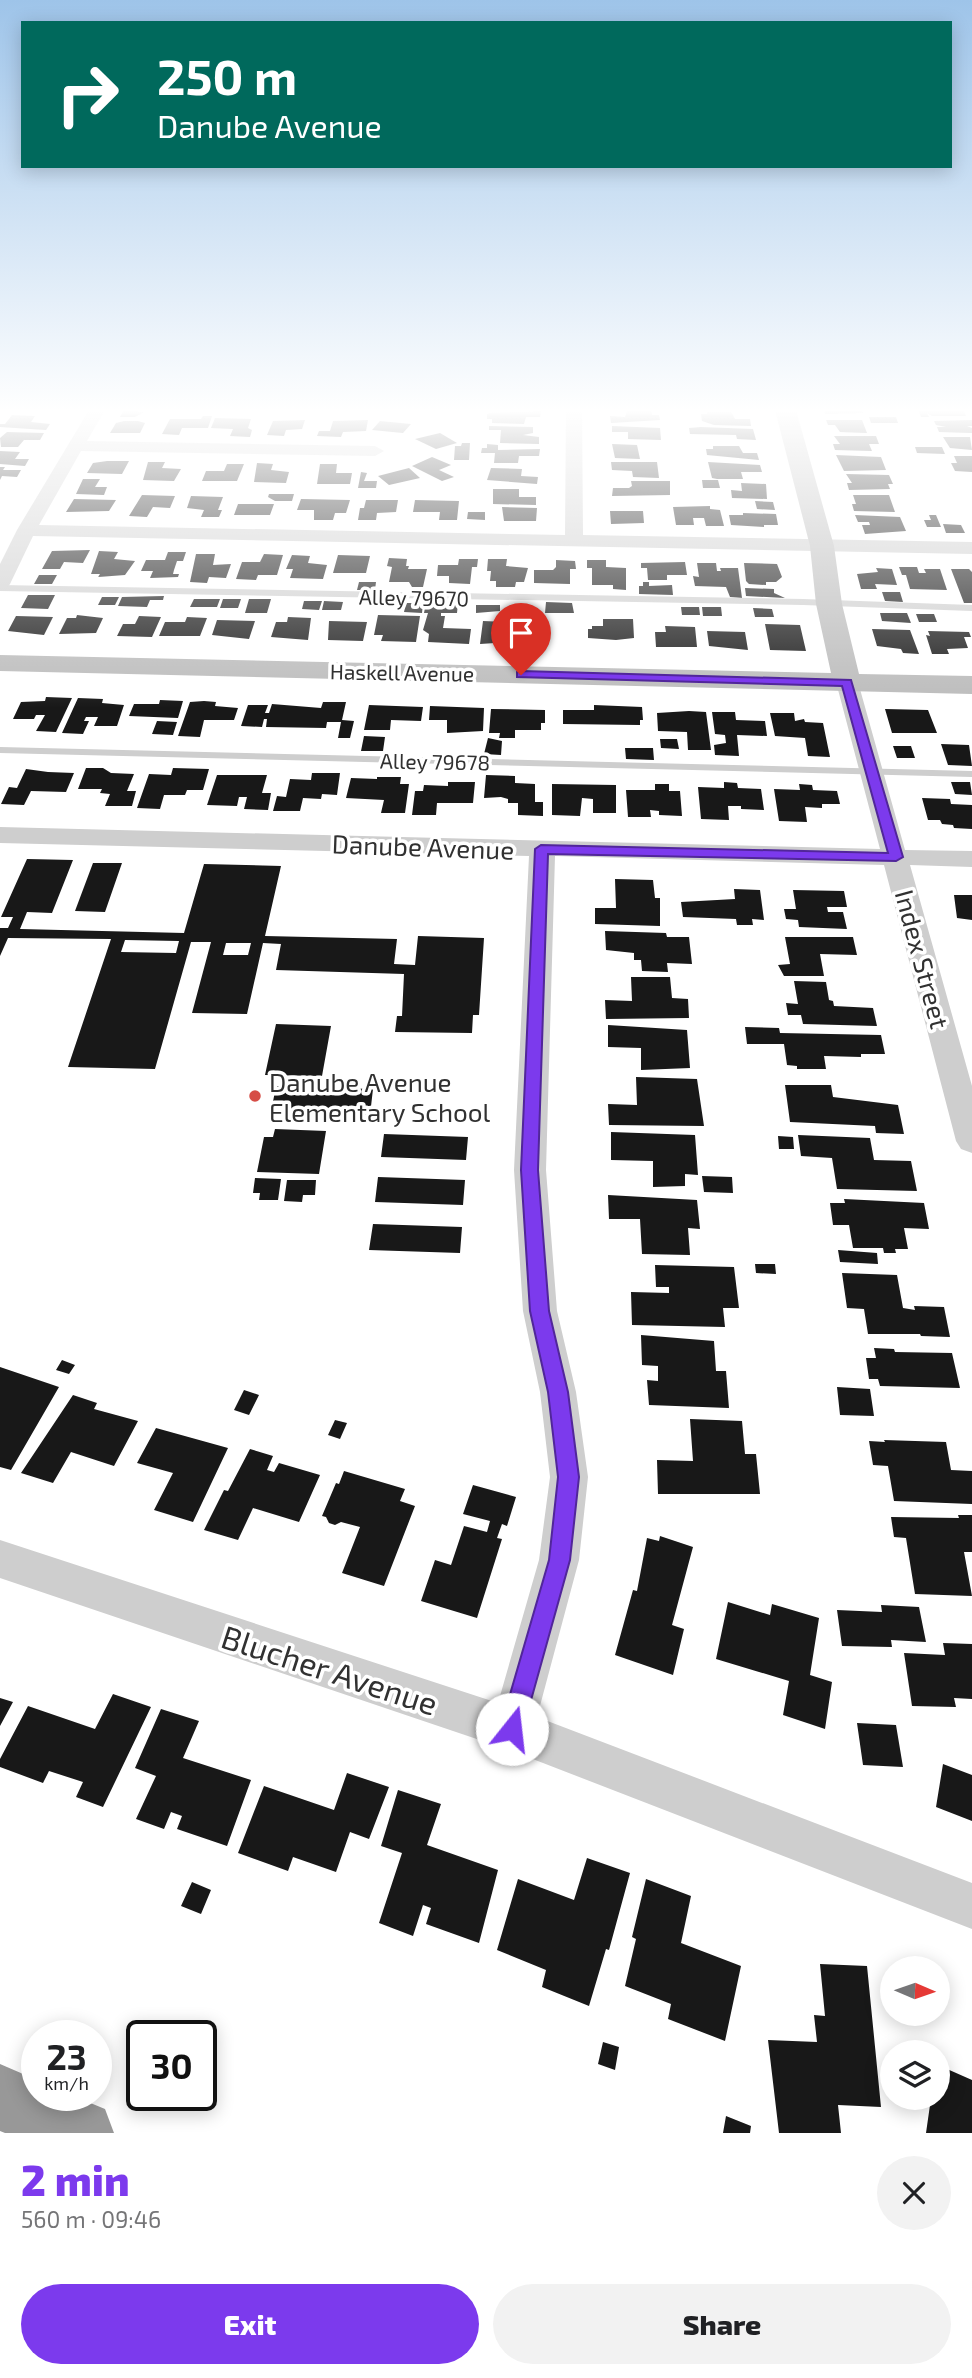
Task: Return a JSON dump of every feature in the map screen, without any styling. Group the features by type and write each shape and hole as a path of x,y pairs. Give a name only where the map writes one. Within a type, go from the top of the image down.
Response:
{"highway":[{"path":"0,2097 81,2133"}],"main road":[{"name":"Index Street","path":"812,510 822,546 829,604 847,682"},
{"name":"Haskell Avenue","path":"0,663 972,685"}],"street":[{"path":"0,586 38,510"},
{"path":"574,510 574,541"},
{"path":"26,530 972,548"},
{"name":"Index Street","path":"847,682 972,1141"},
{"name":"Danube Avenue","path":"0,835 972,859"},
{"path":"512,1729 559,1560 569,1477 558,1392 540,1311 530,1170 541,849"},
{"name":"Blucher Avenue","path":"0,1559 512,1729 972,1906"}],"lane":[{"name":"Alley 79670","path":"0,586 972,608"},
{"name":"Alley 79678","path":"0,751 972,774"}],"building":[{"path":"68,510 110,510 109,511 66,512"},
{"path":"133,510 151,510 147,517 129,516"},
{"path":"200,510 222,510 219,517 201,517 204,510"},
{"path":"236,510 272,510 270,515 234,515"},
{"path":"297,510 347,510 346,513 335,513 333,520 314,520 314,510"},
{"path":"360,510 396,510 396,512 377,513 376,520 358,520"},
{"path":"413,510 458,510 457,520 439,520 440,512 413,512"},
{"path":"502,510 537,510 536,521 504,521"},
{"path":"673,510 715,510 720,510 724,526 706,526 704,518 693,518 694,525 676,525"},
{"path":"894,510 895,512 854,511"},
{"path":"610,511 643,511 644,523 611,524"},
{"path":"468,512 485,512 485,520 467,519"},
{"path":"776,514 778,525 731,525 729,515"},
{"path":"855,515 900,517 906,531 865,534 862,525 870,525 869,522 858,522"},
{"path":"929,515 936,515 941,527 927,527 924,520 931,520"},
{"path":"943,524 961,525 965,533 946,533"},
{"path":"90,550 83,563 64,562 60,569 42,569 52,551"},
{"path":"99,551 118,552 114,559 135,561 125,575 98,577 100,574 91,574"},
{"path":"168,552 186,552 183,561 177,561 174,570 173,574 179,574 178,577 150,578 153,571 141,571 146,560 165,560"},
{"path":"196,554 215,554 213,565 231,564 226,578 209,577 207,583 190,582"},
{"path":"264,554 283,555 277,575 258,575 256,580 236,579 242,562 260,562"},
{"path":"292,555 310,556 308,563 327,565 323,579 290,578 293,569 286,569"},
{"path":"338,555 370,556 366,573 333,573"},
{"path":"389,558 407,559 408,569 427,569 423,587 412,587 409,582 389,582 392,567 387,566"},
{"path":"459,559 478,559 477,567 472,567 470,584 449,583 449,576 437,576 438,565 458,565"},
{"path":"488,559 507,559 506,566 528,568 524,582 516,582 515,587 496,587 496,581 490,581 491,571 487,571"},
{"path":"556,560 575,561 576,569 570,569 570,584 534,583 534,570 553,570"},
{"path":"587,560 606,560 606,567 626,568 626,590 613,589 613,585 592,585 592,568 587,568"},
{"path":"685,562 687,575 667,575 667,580 648,580 647,568 641,568 641,563"},
{"path":"697,563 716,563 717,571 721,571 720,568 738,568 742,598 730,597 726,587 695,586 693,576 699,577"},
{"path":"744,563 777,564 782,577 776,582 766,582 766,585 749,584 746,581"},
{"path":"899,567 917,567 919,573 926,573 924,569 940,569 947,590 910,589 906,575 902,575"},
{"path":"876,568 892,569 897,585 875,584 877,589 861,589 857,574 878,572"},
{"path":"951,569 969,569 972,572 972,603 964,603"},
{"path":"39,575 57,575 52,584 34,584"},
{"path":"359,582 376,582 375,590 357,590"},
{"path":"643,582 649,582 649,586 672,585 673,595 639,594 639,586 643,586"},
{"path":"745,588 774,589 774,593 785,598 746,596"},
{"path":"882,592 900,592 903,602 885,601"},
{"path":"28,595 55,595 48,609 21,608"},
{"path":"164,596 163,600 150,600 147,607 118,606 122,597"},
{"path":"102,597 119,597 115,605 98,605"},
{"path":"194,599 220,599 217,607 190,607"},
{"path":"223,599 241,599 238,608 220,608"},
{"path":"249,599 271,599 267,613 245,613"},
{"path":"304,601 322,601 319,610 302,609"},
{"path":"324,601 343,602 341,610 322,610"},
{"path":"546,602 572,603 574,613 545,613"},
{"path":"406,603 423,603 422,613 404,612"},
{"path":"426,603 458,603 457,613 441,613 441,616 445,616 443,628 471,629 469,644 428,642 429,634 423,630 428,613 424,613"},
{"path":"476,605 500,605 500,611 476,613"},
{"path":"681,607 699,607 700,615 682,615"},
{"path":"702,607 721,607 722,616 703,616"},
{"path":"753,608 772,609 774,617 755,617"},
{"path":"880,613 907,613 911,623 882,621"},
{"path":"916,614 934,614 937,622 919,622"},
{"path":"77,615 103,618 96,633 59,634 67,618 76,618"},
{"path":"378,615 420,616 416,642 381,641 383,635 374,635"},
{"path":"16,616 53,617 44,635 8,631"},
{"path":"139,616 161,617 152,637 117,636 123,624 135,624"},
{"path":"187,617 207,618 200,636 159,636 165,622 185,622"},
{"path":"288,617 311,618 308,640 271,637 276,622 287,622"},
{"path":"603,619 633,619 634,638 588,638 588,629 592,629 592,626 603,626"},
{"path":"217,620 255,621 249,639 212,635"},
{"path":"329,621 367,622 363,641 328,640"},
{"path":"483,621 507,622 507,627 524,628 524,641 480,644"},
{"path":"765,624 800,625 806,651 770,650"},
{"path":"665,626 695,627 697,647 656,647 655,632 666,632"},
{"path":"872,629 910,630 919,654 877,646"},
{"path":"707,631 745,632 748,650 709,646"},
{"path":"928,631 969,632 971,637 964,637 968,648 947,649 949,654 932,654 926,635 930,636"},
{"path":"46,697 72,698 56,732 36,731 45,715 36,715 34,719 13,719 21,702 45,701"},
{"path":"78,698 103,699 102,703 124,705 117,726 94,726 98,717 86,717 84,721 89,721 83,734 62,733"},
{"path":"160,700 183,701 178,718 129,716 134,704 159,704"},
{"path":"190,702 216,702 215,706 238,708 234,720 204,720 200,737 178,736"},
{"path":"323,702 346,702 342,720 354,721 350,738 338,738 341,722 327,722 326,728 266,727 267,719 264,719 262,727 241,726 248,705 268,705 265,713 269,713 272,704 321,708"},
{"path":"369,705 423,707 421,721 391,720 390,730 364,730"},
{"path":"594,705 642,707 643,720 640,720 640,725 563,724 563,710 594,710"},
{"path":"430,706 484,708 483,731 447,733 447,720 429,720"},
{"path":"491,709 545,710 545,723 541,723 541,730 515,730 515,738 499,738 500,733 489,733"},
{"path":"885,709 928,710 937,733 892,733"},
{"path":"706,712 711,750 688,750 687,732 658,731 657,713"},
{"path":"712,712 735,712 736,720 765,721 767,736 737,735 739,756 715,755 714,745 726,743 725,735 715,734"},
{"path":"770,713 794,713 795,721 804,719 805,722 823,723 830,757 808,756 805,738 775,736"},
{"path":"157,721 177,722 173,735 152,734"},
{"path":"364,736 385,737 383,751 361,751"},
{"path":"488,738 502,741 501,755 484,754"},
{"path":"660,739 677,739 679,749 661,748"},
{"path":"941,744 969,745 972,766 948,765"},
{"path":"893,746 911,746 915,758 897,758"},
{"path":"625,748 653,748 654,760 626,759"},
{"path":"86,768 103,768 111,773 134,774 127,791 136,791 132,806 105,806 110,794 100,793 102,789 78,789"},
{"path":"173,768 209,769 203,790 187,790 185,795 164,795 160,809 137,808 149,774 171,775"},
{"path":"26,769 74,773 66,792 31,791 24,805 1,804 9,787 17,788"},
{"path":"312,773 340,773 337,795 322,794 321,799 303,798 300,811 273,811 277,796 286,797 290,779 311,780"},
{"path":"217,775 267,775 262,793 271,793 268,810 244,809 247,797 239,797 237,806 207,805"},
{"path":"486,775 515,776 515,783 535,784 535,802 543,802 543,816 518,815 518,803 508,803 508,799 501,797 484,798"},
{"path":"401,777 400,784 409,784 405,813 381,813 384,800 346,798 351,778"},
{"path":"448,782 475,782 473,803 437,803 436,815 412,815 415,791 423,791 424,785 448,786"},
{"path":"724,782 737,783 738,788 761,789 764,810 728,806 729,820 701,819 698,787 724,788"},
{"path":"951,782 970,782 972,795 955,794"},
{"path":"552,784 616,785 616,813 593,813 593,799 582,798 580,816 552,815"},
{"path":"655,784 669,784 669,791 680,791 682,816 659,815 659,811 650,810 651,817 628,817 626,790 655,790"},
{"path":"799,784 812,785 813,790 837,791 840,804 822,804 822,808 805,807 807,822 779,821 774,789 800,790"},
{"path":"922,798 950,799 951,804 972,805 972,829 954,828 953,825 942,824 940,820 928,820"},
{"path":"27,859 73,860 52,913 27,912 20,929 184,933 204,864 281,866 265,936 397,939 394,964 415,965 418,936 484,938 479,1015 473,1015 472,1033 395,1032 397,1016 402,1016 404,974 276,970 281,944 263,943 247,1014 192,1013 211,942 191,942 155,1069 68,1067 111,939 8,938 0,956 0,928 8,928 13,917 1,917","holes":["125,940 179,941 176,953 121,952","226,943 251,943 248,955 223,955"]},
{"path":"93,863 122,863 105,912 75,911"},
{"path":"615,879 653,880 655,898 660,898 660,926 595,924 595,908 616,908"},
{"path":"734,889 760,890 764,920 752,919 753,925 737,925 736,919 683,917 681,902 735,899"},
{"path":"793,890 844,891 847,907 827,907 828,912 843,912 847,929 799,927 798,920 786,919 784,909 796,909"},
{"path":"954,895 972,895 972,920 957,918"},
{"path":"605,931 666,933 667,937 689,937 692,964 667,963 668,972 642,971 641,960 634,960 634,953 606,950"},
{"path":"785,937 853,937 857,955 820,954 824,976 784,976 778,965 790,964"},
{"path":"631,977 670,977 672,998 688,999 689,1018 606,1019 605,1000 632,1001"},
{"path":"794,981 826,982 829,1000 833,1001 834,1006 873,1008 877,1026 803,1024 801,1015 788,1015 786,1003 798,1004"},
{"path":"276,1024 331,1026 322,1076 265,1075"},
{"path":"608,1025 687,1030 690,1068 641,1070 641,1048 608,1047"},
{"path":"745,1027 779,1028 780,1033 881,1035 885,1054 861,1054 861,1057 824,1056 826,1069 797,1069 797,1066 787,1065 784,1044 747,1044"},
{"path":"636,1077 697,1079 704,1126 609,1125 608,1104 637,1105"},
{"path":"785,1085 831,1085 833,1097 898,1105 904,1134 876,1133 875,1126 790,1122"},
{"path":"276,1086 373,1089 370,1115 271,1112"},
{"path":"275,1129 326,1131 319,1174 257,1172 264,1137 273,1137"},
{"path":"611,1132 695,1135 698,1175 685,1174 685,1186 653,1187 653,1161 611,1160"},
{"path":"384,1134 468,1137 466,1160 381,1157"},
{"path":"798,1135 870,1138 874,1160 911,1161 917,1191 837,1189 832,1158 801,1156"},
{"path":"778,1136 793,1137 794,1149 779,1149"},
{"path":"702,1176 732,1177 733,1193 704,1192"},
{"path":"378,1177 465,1180 463,1205 375,1202"},
{"path":"255,1178 281,1179 278,1200 259,1200 260,1193 253,1193"},
{"path":"287,1180 316,1180 315,1195 303,1195 302,1202 284,1201"},
{"path":"608,1195 697,1200 700,1229 688,1228 690,1255 642,1254 640,1219 609,1219"},
{"path":"844,1199 924,1203 929,1229 904,1228 908,1249 895,1249 896,1253 884,1253 883,1248 853,1248 849,1225 833,1225 830,1203 845,1203"},
{"path":"373,1224 462,1227 460,1253 369,1250"},
{"path":"838,1250 877,1253 878,1264 840,1262"},
{"path":"755,1264 775,1264 776,1274 756,1273"},
{"path":"655,1265 734,1267 739,1308 723,1308 725,1327 632,1325 631,1292 669,1293 669,1287 656,1287"},
{"path":"842,1273 897,1275 903,1308 915,1310 914,1306 944,1307 950,1337 868,1334 864,1309 847,1308"},
{"path":"641,1335 714,1341 716,1371 726,1371 729,1408 649,1405 647,1380 658,1381 658,1366 642,1365"},
{"path":"874,1348 894,1349 895,1352 952,1353 960,1388 880,1386 878,1379 869,1379 866,1358 876,1358"},
{"path":"62,1360 75,1365 69,1374 56,1370"},
{"path":"0,1367 59,1387 11,1470 0,1467"},
{"path":"837,1387 870,1389 874,1416 840,1415"},
{"path":"244,1390 259,1395 249,1415 234,1410"},
{"path":"73,1395 97,1403 94,1409 138,1421 114,1466 71,1452 53,1483 21,1473"},
{"path":"690,1419 742,1421 745,1454 756,1454 760,1494 658,1494 657,1460 693,1461"},
{"path":"335,1420 347,1423 340,1439 328,1435"},
{"path":"156,1428 228,1448 193,1522 154,1510 173,1473 137,1463"},
{"path":"884,1440 946,1442 951,1470 972,1471 972,1504 894,1501 888,1466 873,1465 869,1441 885,1442"},
{"path":"250,1449 273,1456 267,1470 274,1472 279,1463 320,1475 299,1522 253,1508 238,1540 204,1530 224,1490 228,1491"},
{"path":"344,1471 405,1489 400,1501 415,1506 384,1586 342,1573 360,1527 341,1522 335,1525 322,1516"},
{"path":"473,1485 516,1497 507,1526 502,1524 497,1538 502,1539 477,1618 421,1601 435,1560 451,1565 464,1526 487,1532 490,1521 463,1514"},
{"path":"958,1515 972,1515 972,1552 964,1552 972,1596 915,1594 906,1538 894,1537 891,1517 959,1518"},
{"path":"660,1536 693,1547 672,1625 684,1629 673,1675 615,1655 633,1590 637,1591 647,1538 659,1541"},
{"path":"728,1602 770,1615 772,1604 819,1618 810,1675 832,1682 825,1729 783,1715 789,1681 716,1659"},
{"path":"881,1605 919,1607 926,1642 891,1640 892,1647 842,1646 837,1610 882,1612"},
{"path":"943,1643 972,1644 972,1699 954,1698 956,1707 912,1706 904,1653 945,1655"},
{"path":"113,1694 151,1707 103,1807 76,1797 83,1782 49,1771 43,1783 0,1767 0,1759 28,1706 95,1729"},
{"path":"0,1698 13,1702 0,1726"},
{"path":"161,1709 199,1721 183,1758 251,1780 227,1846 177,1829 182,1816 171,1812 164,1829 136,1819 156,1776 135,1768"},
{"path":"857,1723 896,1725 903,1767 863,1765"},
{"path":"943,1764 972,1775 972,1821 936,1807"},
{"path":"347,1773 389,1787 369,1839 350,1832 336,1872 293,1857 288,1871 238,1853 264,1786 334,1810"},
{"path":"398,1790 441,1804 427,1845 498,1870 479,1943 426,1924 431,1908 423,1905 413,1936 379,1923 402,1853 381,1846"},
{"path":"587,1858 630,1873 609,1950 606,1949 589,2006 542,1987 546,1970 497,1950 518,1879 574,1900"},
{"path":"646,1879 691,1896 681,1943 741,1966 725,2041 668,2019 671,2004 625,1986 636,1939 632,1937"},
{"path":"192,1882 211,1890 201,1914 181,1906"},
{"path":"820,1964 867,1966 880,2107 838,2105 841,2133 779,2133 768,2040 817,2042 814,2015 825,2016"},
{"path":"603,2042 619,2047 615,2070 598,2064"},
{"path":"950,2070 972,2080 972,2133 926,2133 929,2110 950,2110"},
{"path":"726,2116 751,2126 750,2133 723,2133"}],"place":[{"name":"Danube Avenue Elementary School","path":"255,1096"}],"route":[{"path":"512,1729 559,1560 569,1477 558,1392 540,1311 530,1170 541,849 896,857 847,682 521,675"}]}
